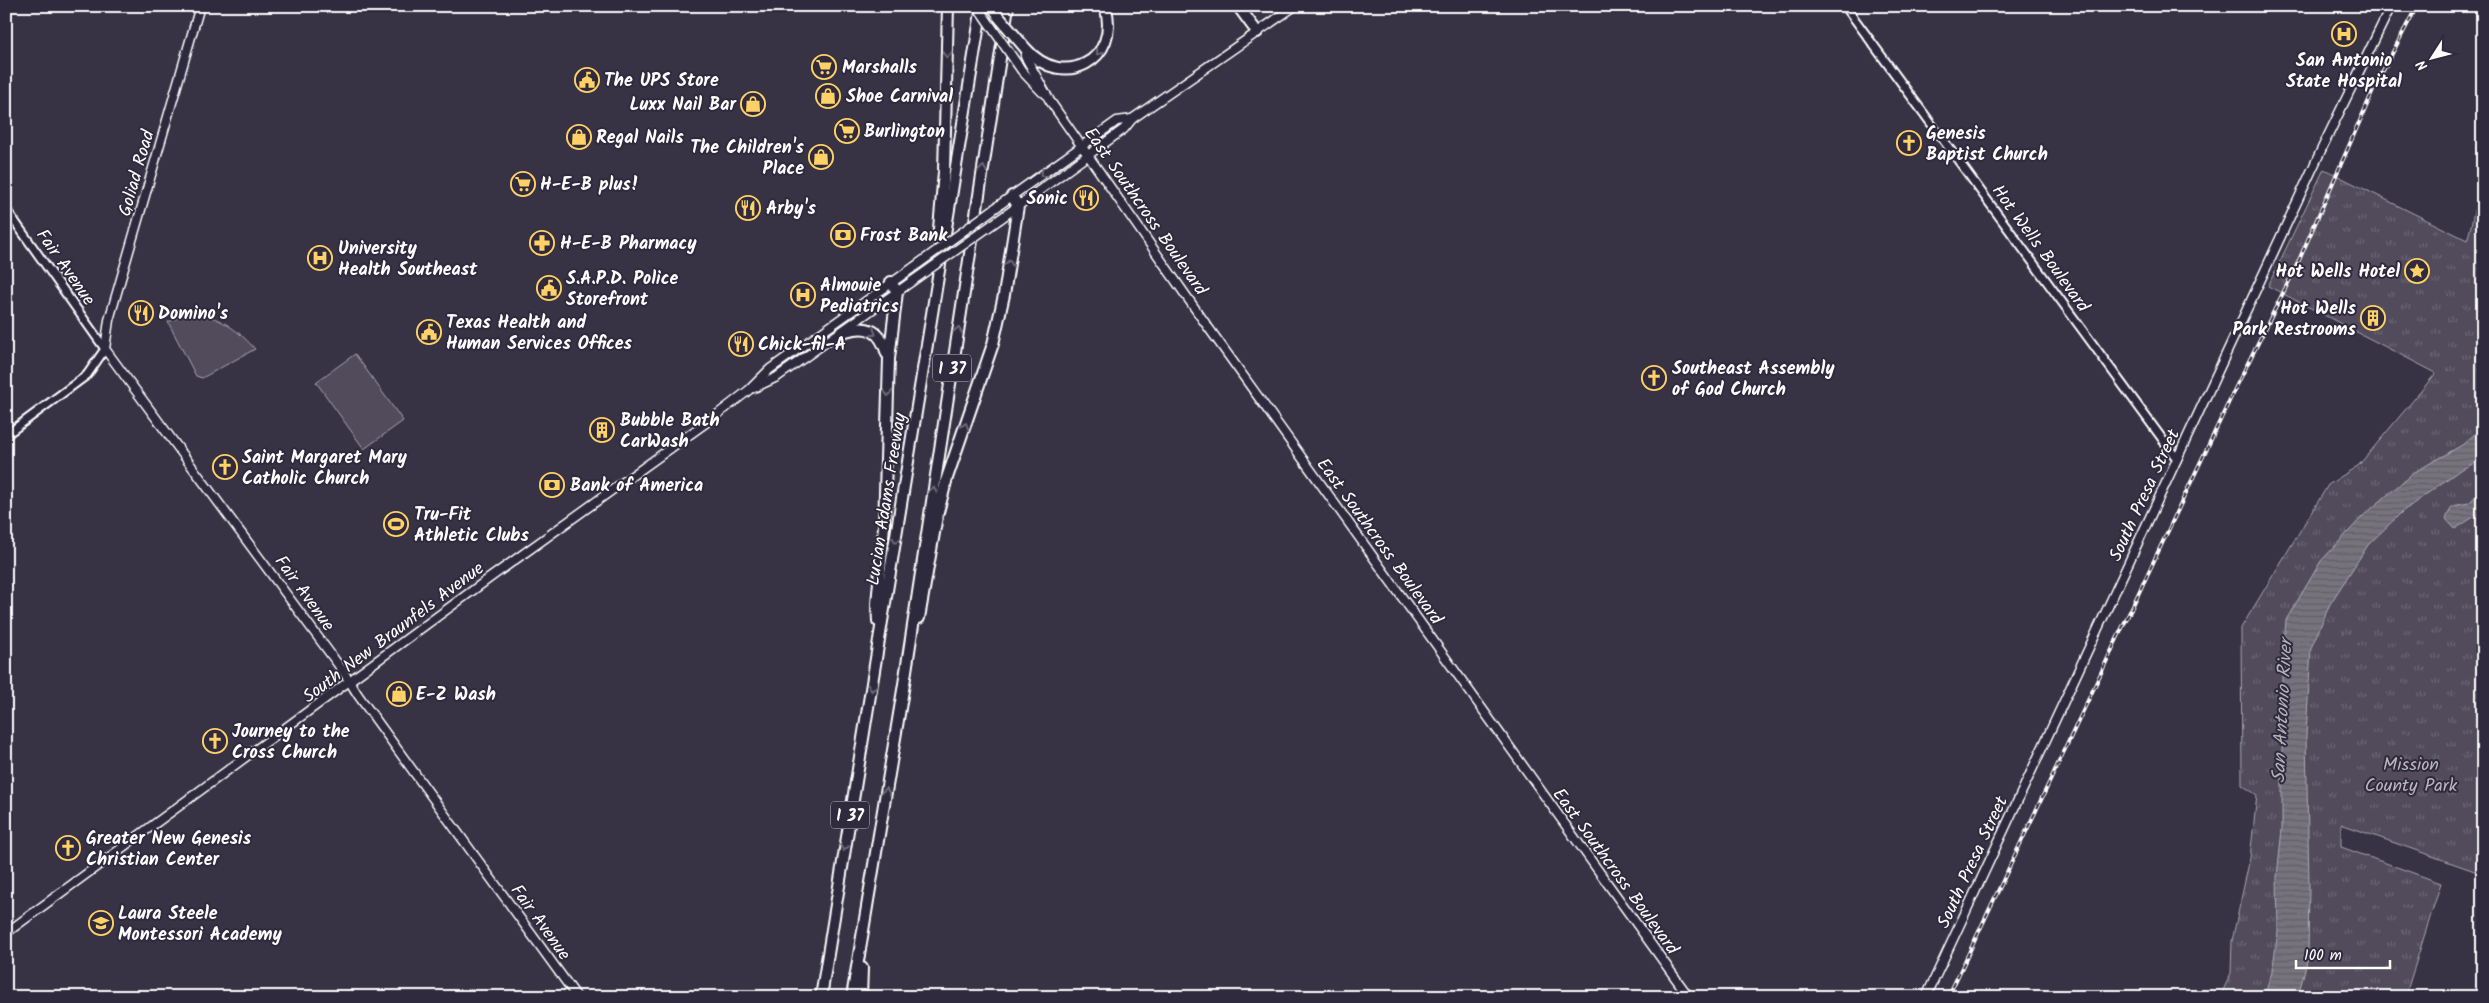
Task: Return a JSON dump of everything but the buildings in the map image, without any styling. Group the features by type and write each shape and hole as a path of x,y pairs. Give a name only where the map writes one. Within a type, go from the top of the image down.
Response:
{"highway":[{"path":"931,319 944,172 948,6"},
{"name":"Lucian Adams Freeway","path":"821,995 982,6"},
{"name":"I 37","path":"852,997 1008,6"},
{"path":"997,77 1014,6"},
{"path":"998,16 1026,52 1045,65 1067,70 1082,66 1099,53 1106,40 1109,24 1105,6"},
{"path":"1238,6 1257,32"},
{"path":"906,659 921,610 940,506 993,344 1004,295 1018,206 1012,196"},
{"path":"880,640 877,604 884,526 889,359 897,292 891,282"},
{"path":"843,332 866,328 878,335 884,342 889,359"},
{"path":"861,997 864,926"}],"main road":[{"name":"Goliad Road","path":"105,349 109,320 200,6"},
{"name":"East Southcross Boulevard","path":"976,6 1022,71 1050,101 1082,145 1293,446 1689,997"},
{"path":"991,6 998,16"},
{"name":"South New Braunfels Avenue","path":"749,390 777,377 843,332 1089,155 1124,129 1132,119 1295,6"},
{"name":"South Presa Street","path":"1926,997 2324,144 2391,6"},
{"name":"East Southcross Boulevard","path":"1026,52 1050,101"},
{"name":"South New Braunfels Avenue","path":"6,934 749,390 770,369 1082,145 1117,121 1132,119"},
{"name":"Fair Avenue","path":"105,349 350,682 577,997"}],"street":[{"name":"Hot Wells Boulevard","path":"1845,6 2177,459"},
{"name":"Fair Avenue","path":"6,209 105,349"},
{"path":"6,435 87,376 105,349"}],"green space":[{"name":"Mission County Park","path":"2324,169 2467,240 2483,180 2483,874 2341,824 2341,847 2441,883 2405,997 2220,997 2231,973 2232,941 2250,858 2257,795 2242,785 2241,628 2328,485 2359,465 2436,373 2268,286"},
{"path":"198,314 215,318 230,326 255,349 202,378 196,376 168,322 182,316"},
{"path":"355,354 403,421 364,449 316,382"}],"shaded area":[{"name":"San Antonio River","path":"2483,427 2483,459 2460,470 2403,511 2368,545 2330,604 2311,648 2306,735 2309,883 2308,957 2298,997 2264,997 2272,972 2278,932 2277,876 2282,829 2282,662 2286,620 2321,561 2363,516 2413,473 2462,445"},
{"path":"2483,488 2483,511 2455,529 2446,519 2452,506 2469,503"}],"railway":[{"path":"1948,997 2234,391 2296,267 2376,84 2417,6"}],"place":[{"name":"San Antonio State Hospital","path":"2344,34"},
{"name":"Marshalls","path":"824,67"},
{"name":"The UPS Store","path":"587,80"},
{"name":"Shoe Carnival","path":"828,96"},
{"name":"Luxx Nail Bar","path":"753,104"},
{"name":"Burlington","path":"847,131"},
{"name":"Regal Nails","path":"579,137"},
{"name":"Genesis Baptist Church","path":"1909,143"},
{"name":"The Children's Place","path":"821,157"},
{"name":"H-E-B plus!","path":"523,184"},
{"name":"Sonic","path":"1086,198"},
{"name":"Arby's","path":"748,208"},
{"name":"Frost Bank","path":"843,235"},
{"name":"H-E-B Pharmacy","path":"542,243"},
{"name":"University Health Southeast","path":"320,258"},
{"name":"Hot Wells Hotel","path":"2417,271"},
{"name":"S.A.P.D. Police Storefront","path":"549,288"},
{"name":"Almouie Pediatrics","path":"803,295"},
{"name":"Domino's","path":"141,313"},
{"name":"Hot Wells Park Restrooms","path":"2373,318"},
{"name":"Texas Health and Human Services Offices","path":"429,332"},
{"name":"Chick-fil-A","path":"741,344"},
{"name":"Southeast Assembly of God Church","path":"1654,378"},
{"name":"Bubble Bath CarWash","path":"602,430"},
{"name":"Saint Margaret Mary Catholic Church","path":"225,467"},
{"name":"Bank of America","path":"552,485"},
{"name":"Tru-Fit Athletic Clubs","path":"396,524"},
{"name":"E-Z Wash","path":"399,694"},
{"name":"Journey to the Cross Church","path":"215,741"},
{"name":"Greater New Genesis Christian Center","path":"68,848"},
{"name":"Laura Steele Montessori Academy","path":"101,923"}]}
